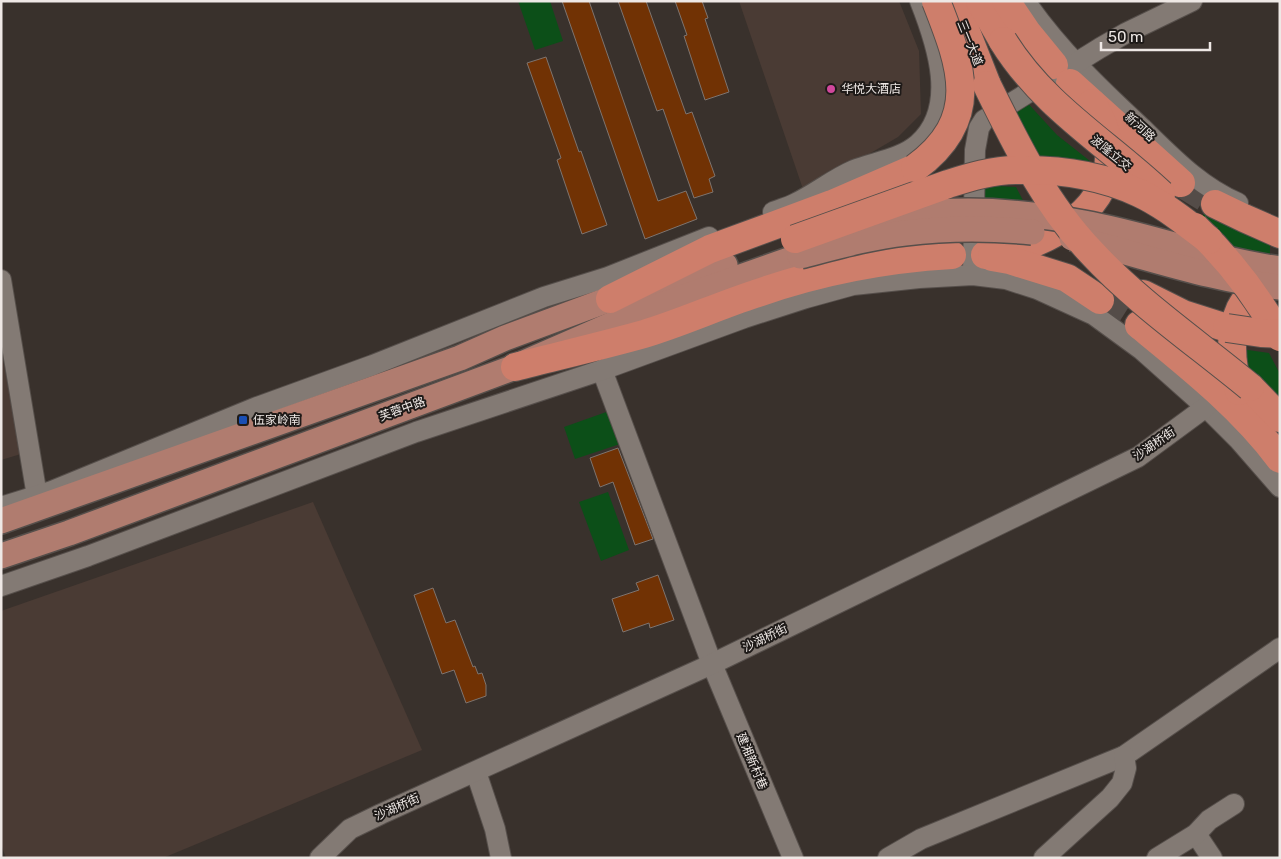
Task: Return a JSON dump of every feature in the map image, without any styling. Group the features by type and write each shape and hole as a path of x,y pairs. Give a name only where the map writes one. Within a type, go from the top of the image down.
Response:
{"highway":[{"path":"610,298 710,249 832,204 915,168 929,158 943,144 954,126 960,104 961,83 957,57 936,1"},
{"name":"三一大道","path":"954,1 987,85 1010,132 1046,195 1090,252 1120,281"},
{"name":"三一大道","path":"980,1 1002,41"},
{"path":"1006,1 1027,32 1066,70 1092,103 1181,183"},
{"name":"波隆立交","path":"1002,41 1024,71 1062,111 1156,190 1209,240 1250,289 1280,335"},
{"path":"979,265 1045,238 1078,218 1092,205 1100,192 1109,164 1105,129 1092,103"},
{"path":"798,248 948,184 970,177 1014,170 1068,173 1109,182 1152,200 1209,240"},
{"path":"1215,204 1280,234"},
{"path":"515,367 645,333 756,293 814,276 857,265 905,258 952,255"},
{"path":"979,265 1010,260 1067,278 1100,300"},
{"path":"1248,422 1236,383 1232,360 1231,344 1235,322 1241,308 1267,272 1280,262"},
{"path":"1120,281 1156,302 1183,314 1227,328 1280,335"},
{"path":"1120,281 1165,320 1250,387 1280,418"},
{"path":"1139,326 1184,361 1225,398 1279,458"}],"main road":[{"path":"710,249 794,204"},
{"path":"1,521 460,358 505,338 610,298 798,248 862,223 910,214 950,212 989,211 1029,215 1084,223 1249,265 1280,269"},
{"path":"798,248 837,246 905,233 954,230 1007,230 1054,234 1112,247 1217,276 1280,287"},
{"name":"芙蓉中路","path":"1,556 78,530 515,367 636,314 798,248"}],"street":[{"path":"1,507 52,492 257,407 373,365 544,297 608,277 794,204 852,171 904,152 918,144 938,114 942,82 934,41 920,1"},
{"name":"新河路","path":"1025,1 1052,37 1066,70 1205,186 1228,198 1280,219"},
{"path":"979,265 975,150 979,128 984,120 1126,33 1192,1"},
{"path":"938,114 979,128"},
{"path":"1,586 88,556 416,432 602,370 744,318 853,285 903,279 979,265 1006,280 1037,289 1094,315 1142,350 1206,407 1239,440 1280,487"},
{"path":"1,280 37,496"},
{"name":"建湘新村巷","path":"602,370 712,664 793,858"},
{"name":"沙湖桥街","path":"320,858 350,830 381,814 712,664 1138,457 1206,407"},
{"path":"888,858 922,839 1124,756 1280,648"},
{"path":"1044,858 1110,798 1122,784 1126,768 1124,756"},
{"path":"476,772 495,829 501,858"},
{"path":"1157,858 1196,834 1209,820 1234,804"},
{"path":"1196,834 1212,858"}],"shaded area":[{"path":"739,1 899,1 919,51 921,114 898,137 804,192"},
{"path":"1,350 21,454 1,460"},
{"path":"313,502 422,750 163,858 6,858 1,844 1,611"}],"green space":[{"path":"518,1 550,1 563,41 535,50"},
{"path":"1024,99 1057,135 1104,172 1039,167 1005,111"},
{"path":"997,186 1016,187 1028,210 978,208 978,190"},
{"path":"1206,211 1270,236 1270,263 1234,257 1199,221"},
{"path":"1234,348 1269,353 1280,374 1280,411 1257,388"},
{"path":"612,410 623,443 575,459 564,427"},
{"path":"608,492 629,550 601,561 579,502"}],"building":[{"path":"562,1 589,1 658,201 686,191 697,219 645,239"},
{"path":"618,1 646,1 686,114 692,112 715,176 709,179 713,192 694,198 663,109 657,111"},
{"path":"675,1 702,1 708,18 705,19 729,92 705,100 684,36 687,35"},
{"path":"546,57 607,225 582,234 557,160 561,158 527,63"},
{"path":"618,448 653,539 635,545 613,482 600,487 590,458"},
{"path":"658,575 674,620 650,628 649,623 623,632 612,599 639,590 636,583"},
{"path":"433,588 446,623 455,620 473,667 475,666 478,674 482,673 486,685 486,696 466,703 454,670 442,674 414,595"}],"tunnel":[{"path":"1181,183 1215,204"},
{"path":"1100,300 1139,325"}],"place":[{"name":"华悦大酒店","path":"831,89"},
{"name":"伍家岭南","path":"243,420"}]}
